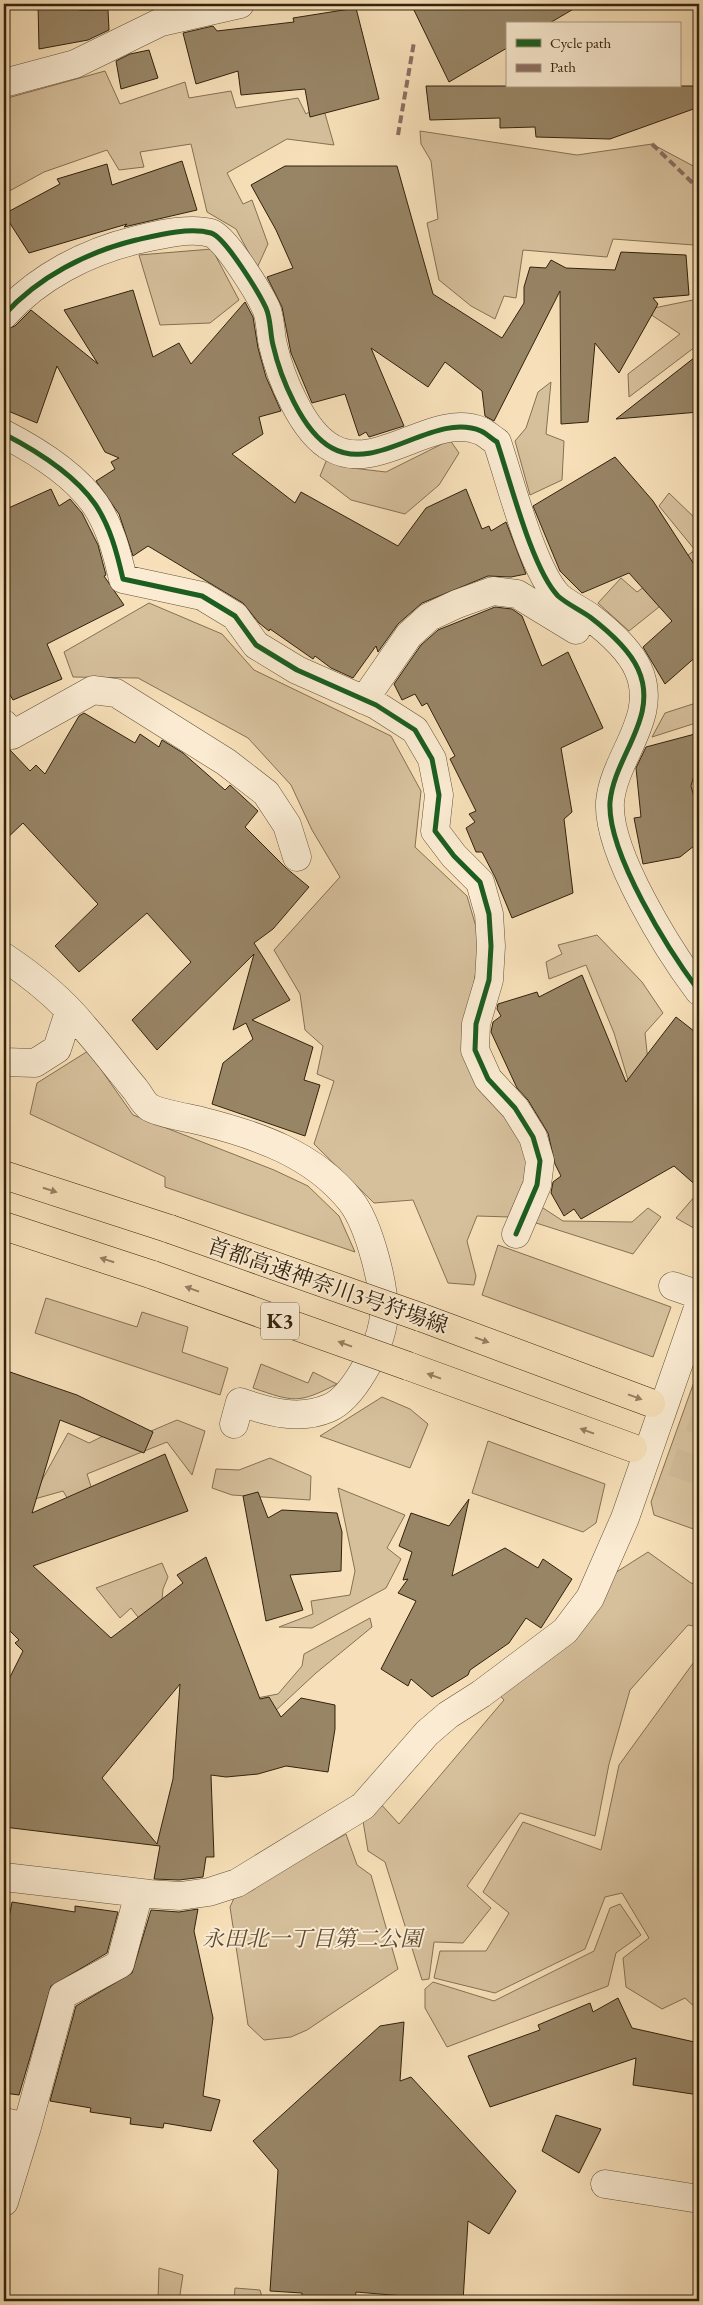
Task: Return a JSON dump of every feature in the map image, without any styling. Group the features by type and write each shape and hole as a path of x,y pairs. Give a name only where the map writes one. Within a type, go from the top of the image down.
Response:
{"highway":[{"name":"首都高速神奈川3号狩場線","path":"4,1175 170,1229 420,1317 651,1402"},
{"name":"K3","path":"4,1226 153,1275 633,1448"}],"street":[{"path":"156,4 198,12"},
{"path":"4,83 75,64 161,22 198,12 240,4"},
{"path":"4,315 38,284 70,264 112,246 150,236 195,231 213,233 225,244 267,309 281,374 310,427 331,448 351,454 375,452 436,431 465,428 482,431 497,442 537,562 558,596 590,617 622,646 638,668 645,692 640,720 617,773 610,802 615,835 631,876 653,922 699,991"},
{"path":"4,434 40,454 94,503 113,539 124,579 202,596 235,616 256,645 297,670 376,704 415,730 432,759 439,795 435,831 454,856 480,882 489,914 491,946 489,980 476,1024 475,1050 488,1079 515,1108 533,1137 540,1161 537,1185 516,1234"},
{"path":"364,700 409,635 429,617 457,604 493,591 517,594 585,636 622,646"},
{"path":"4,724 12,735 92,690 116,692 226,762 266,793 287,825 297,857"},
{"path":"4,957 24,971 83,1025 149,1107 235,1129 289,1150 329,1176 352,1202 368,1232 381,1289 384,1322 376,1349 356,1384 330,1408 299,1416 269,1412 240,1402 234,1424"},
{"path":"4,1062 35,1063 57,1049 69,1012"},
{"path":"672,1286 699,1295"},
{"path":"4,1877 180,1896 210,1892 237,1883 278,1860 363,1806 427,1733 565,1631 590,1598 609,1558 699,1305"},
{"path":"4,2202 16,2124 63,1995 120,1964 139,1893"},
{"path":"605,2184 699,2199"}],"green space":[{"path":"105,71 120,104 185,82 189,98 231,91 236,108 298,98 306,114 322,103 334,145 287,139 227,173 243,204 252,200 268,244 257,268 236,229 207,212 191,144 140,152 144,167 119,170 107,150 44,172 4,194 4,99"},
{"path":"420,131 577,155 652,144 699,169 699,344 629,397 628,374 680,334 644,310 698,299 694,245 613,239 607,257 523,250 516,298 504,296 495,319 471,306 439,280 427,223 438,219 431,161 421,144"},
{"path":"212,249 239,300 210,323 160,325 139,255"},
{"path":"551,382 546,434 564,441 562,480 530,495 515,441 526,428 538,392"},
{"path":"450,440 459,453 439,485 405,514 351,500 320,476 327,459 352,468 386,472"},
{"path":"669,493 699,522 699,575 629,631 598,603 621,578 637,592 695,550 659,506"},
{"path":"149,603 222,634 254,670 391,736 421,791 415,847 467,896 481,944 470,1004 531,1161 510,1217 477,1216 467,1241 476,1276 474,1285 448,1283 413,1200 374,1203 314,1144 334,1081 317,1074 323,1046 305,1030 300,994 274,950 340,877 312,830 291,785 248,738 138,678 73,677 64,652"},
{"path":"699,702 699,722 652,737 665,713"},
{"path":"597,935 642,982 663,1013 645,1033 649,1071 631,1090 614,1033 586,965 549,979 546,962 562,954 558,945"},
{"path":"88,1051 133,1115 274,1170 308,1186 339,1216 355,1252 165,1187 165,1177 30,1114 37,1083"},
{"path":"695,1196 699,1198 699,1231 676,1218"},
{"path":"540,1206 563,1221 632,1222 648,1208 661,1217 633,1254 533,1222"},
{"path":"498,1245 671,1307 653,1357 482,1295"},
{"path":"46,1298 137,1327 142,1312 188,1327 182,1352 228,1368 220,1395 35,1333"},
{"path":"261,1364 308,1383 313,1372 337,1384 304,1398 296,1399 278,1396 253,1388"},
{"path":"699,1368 699,1531 654,1515 651,1502"},
{"path":"382,1397 410,1409 428,1424 410,1468 320,1436"},
{"path":"177,1420 205,1431 192,1475 167,1442 87,1474 94,1496 69,1501 63,1491 31,1500 68,1433 89,1443 130,1423 144,1434"},
{"path":"488,1441 605,1484 596,1523 583,1532 472,1493"},
{"path":"270,1458 311,1476 310,1500 232,1495 212,1488 216,1469 239,1470"},
{"path":"338,1488 405,1515 387,1548 401,1559 386,1588 312,1628 279,1627 313,1614 311,1601 350,1595 355,1571"},
{"path":"648,1552 691,1583 699,1586 699,1627 688,1625 630,1690 609,1764 595,1836 520,1813 467,1886 491,1908 463,1943 434,1942 429,1979 422,1980 385,1862 368,1851 362,1815 379,1802 399,1824 504,1700 496,1691 607,1578"},
{"path":"162,1563 168,1577 163,1589 158,1643 131,1608 120,1618 96,1588"},
{"path":"370,1618 372,1627 316,1673 273,1713 236,1702 278,1694 302,1666 304,1654"},
{"path":"699,1655 699,2011 685,1998 662,2009 626,1987 623,1958 649,1938 622,1893 605,1897 585,1949 495,1993 434,1978 440,1951 486,1951 509,1913 483,1892 523,1822 601,1850 619,1765"},
{"name":"永田北一丁目第二公園","path":"346,1834 357,1865 371,1875 398,1969 307,2030 291,2037 264,2040 248,2025 230,1907 235,1896"},
{"path":"620,1904 641,1935 616,1953 608,1986 447,2047 425,2008 425,1989 433,1982 494,2001 594,1951 610,1908"},
{"path":"159,2268 183,2275 179,2301 158,2301"},
{"path":"235,2288 260,2290 263,2301 234,2301"}],"building":[{"path":"38,4 79,6 79,10 108,10 109,30 88,40 39,49"},
{"path":"411,4 582,4 551,22 506,22 506,49 449,82"},
{"path":"356,8 379,99 310,117 305,89 241,95 238,71 196,84 183,33 213,26 217,31 294,22 293,18"},
{"path":"149,50 158,78 121,89 116,61 130,54"},
{"path":"426,86 680,88 680,86 699,86 699,107 610,139 536,137 535,127 500,128 500,118 430,120"},
{"path":"182,161 197,210 124,227 127,224 29,253 4,214 60,184 57,179 107,164 112,185"},
{"path":"285,166 397,166 433,294 502,338 524,303 524,287 530,267 546,268 551,260 566,268 615,270 621,252 686,255 689,295 653,298 658,304 619,373 595,343 588,422 561,424 560,291 494,421 485,416 482,391 445,362 428,387 371,348 404,426 369,437 366,432 359,436 345,394 312,403 291,353 282,307 267,277 293,268 276,230 251,185"},
{"path":"133,290 153,357 179,343 191,364 245,302 253,317 258,348 266,377 281,411 259,417 263,434 232,454 295,503 301,492 398,546 426,508 466,489 482,529 489,526 491,531 506,522 526,574 511,577 488,576 422,603 398,624 378,652 376,646 353,678 331,668 315,656 313,659 270,629 269,631 259,623 243,603 148,546 133,556 119,514 96,481 115,469 111,462 119,458 105,452 57,366 37,423 8,411 8,405 4,404 4,330 15,326 31,310 98,364 64,310"},
{"path":"699,354 699,412 616,419"},
{"path":"615,457 653,501 699,572 699,654 665,684 643,647 672,621 629,573 582,593 560,571 533,506"},
{"path":"51,489 59,506 70,499 82,513 98,545 106,575 104,576 124,605 47,644 62,679 13,700 4,685 4,510"},
{"path":"495,607 512,609 522,616 542,666 568,652 603,728 561,748 572,812 564,819 573,893 512,918 495,877 482,852 476,852 466,828 475,822 469,814 476,811 450,759 455,756 427,703 422,706 415,694 402,700 394,684 421,645 438,630"},
{"path":"84,713 135,743 140,734 159,747 162,740 183,753 225,790 230,785 258,811 245,827 286,868 309,887 273,929 254,943 290,1000 252,1020 313,1047 304,1080 320,1085 305,1136 212,1104 223,1063 253,1039 246,1023 233,1030 254,954 157,1050 132,1020 191,962 147,913 79,972 55,946 98,904 23,823 4,841 4,748 10,750 30,771 36,765 45,774 79,716"},
{"path":"695,734 699,758 691,786 699,815 699,842 680,857 643,864 634,818 641,817 636,768 646,747"},
{"path":"582,975 626,1082 676,1017 699,1035 699,1188 674,1166 581,1219 574,1209 564,1216 551,1193 553,1182 561,1176 555,1164 548,1133 528,1100 517,1088 491,1032 493,1022 501,1016 497,1009 498,1004 537,992 539,997"},
{"path":"10,1372 77,1395 153,1432 144,1453 60,1420 32,1513 165,1454 188,1511 33,1566 111,1638 183,1583 177,1575 206,1557 260,1699 269,1697 281,1717 301,1698 335,1705 335,1729 328,1772 286,1766 258,1774 226,1777 211,1775 214,1857 206,1857 203,1877 179,1880 154,1879 160,1846 4,1827 4,1689 23,1651 15,1643 19,1640 4,1625 4,1386","holes":["180,1684 173,1779 157,1844 102,1778"]},
{"path":"258,1492 268,1518 282,1510 337,1513 342,1532 341,1571 290,1575 303,1610 266,1621 243,1496"},
{"path":"469,1499 452,1576 505,1548 538,1568 543,1559 572,1579 541,1628 526,1618 509,1643 470,1670 468,1675 432,1697 411,1679 408,1686 381,1669 416,1601 398,1593 408,1579 403,1580 412,1552 399,1546 411,1513 449,1526"},
{"path":"12,1902 75,1912 75,1906 118,1912 107,1953 51,1986 19,2095 4,2093 4,1945"},
{"path":"198,1909 194,1931 213,2018 203,2096 220,2100 211,2131 164,2123 163,2128 130,2124 131,2118 90,2112 91,2108 50,2101 76,2006 132,1973 151,1910 179,1912"},
{"path":"618,1998 632,2028 699,2043 699,2095 633,2085 636,2058 490,2107 468,2056 540,2030 538,2025 590,2003 593,2012"},
{"path":"404,2022 400,2081 411,2077 516,2191 489,2234 468,2221 463,2301 356,2292 355,2301 302,2301 302,2293 270,2291 278,2170 253,2141 380,2026"},
{"path":"556,2115 601,2129 579,2173 542,2151"}],"tunnel":[{"path":"651,1403 699,1420"},
{"path":"633,1448 699,1471"}],"marked path":[{"path":"398,135 414,42"},
{"path":"652,144 699,189"}],"cycle path":[{"path":"4,315 17,301 48,278 99,251 164,234 183,231 211,233 225,244 266,308 276,358 287,387 302,417 321,440 332,448 350,454 368,453 387,449 425,434 463,427 481,431 497,442 531,545 548,583 558,596 590,617 610,634 629,654 638,669 643,687 643,704 640,720 613,785 610,802 612,823 618,847 642,901 672,952 699,991"},
{"path":"4,434 53,464 86,493 100,512 109,531 123,579 202,596 235,616 256,645 297,670 376,705 415,730 432,759 439,795 435,831 454,856 480,882 489,914 491,946 489,980 476,1024 475,1050 488,1079 515,1108 533,1137 540,1161 537,1185 516,1234"}]}
